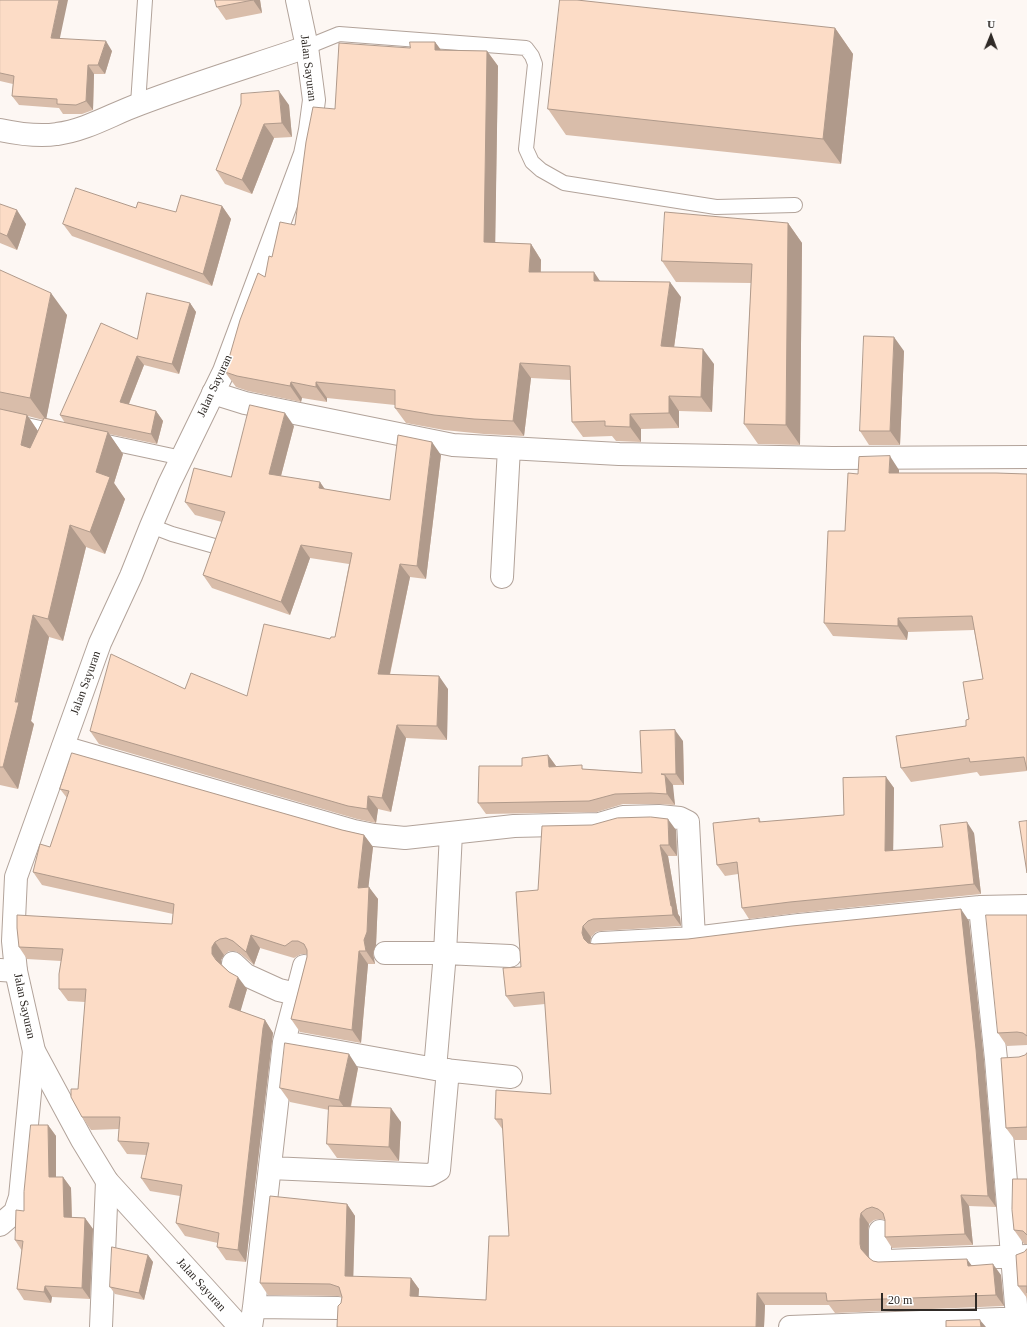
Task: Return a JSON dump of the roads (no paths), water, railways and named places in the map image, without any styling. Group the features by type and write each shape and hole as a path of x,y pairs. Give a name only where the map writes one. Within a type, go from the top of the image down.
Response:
{"street":[{"name":"Jalan Sayuran","path":"240,1327 107,1181 82,1140 34,1052 8,971 13,941 16,877 100,643 182,458 224,371 305,154 314,100 307,47 297,0"},
{"path":"0,130 20,134 57,134 82,128 138,104 307,47"},
{"path":"213,393 245,403 453,446 619,454 776,457 1027,457"},
{"path":"502,577 509,448"},
{"path":"63,747 354,831 374,835 405,838 514,826 598,824 623,817 660,816 680,818 688,822 694,938"},
{"path":"270,1168 430,1175 439,1170 444,953 451,833"},
{"path":"602,943 694,938 799,925 980,907 1027,906"},
{"path":"790,1327 1022,1317 1019,1256 980,907"},
{"path":"385,953 444,953 510,956"},
{"path":"233,963 246,975 279,990 296,994"},
{"path":"304,966 284,1042 253,1317 338,1308"},
{"path":"284,1042 441,1070 511,1077"},
{"path":"0,1225 15,1212 20,1197 34,1052"},
{"path":"996,1059 1019,1057"},
{"path":"101,1327 107,1181"},
{"path":"880,1231 880,1255 886,1260 1019,1256"}],"lane":[{"path":"138,104 145,0"},
{"path":"307,47 340,34 526,48 532,56 535,64 526,149 532,162 541,170 564,183 716,207 795,205"},
{"path":"0,419 68,434"},
{"path":"83,437 182,458"},
{"path":"151,526 172,534 218,547"}]}
